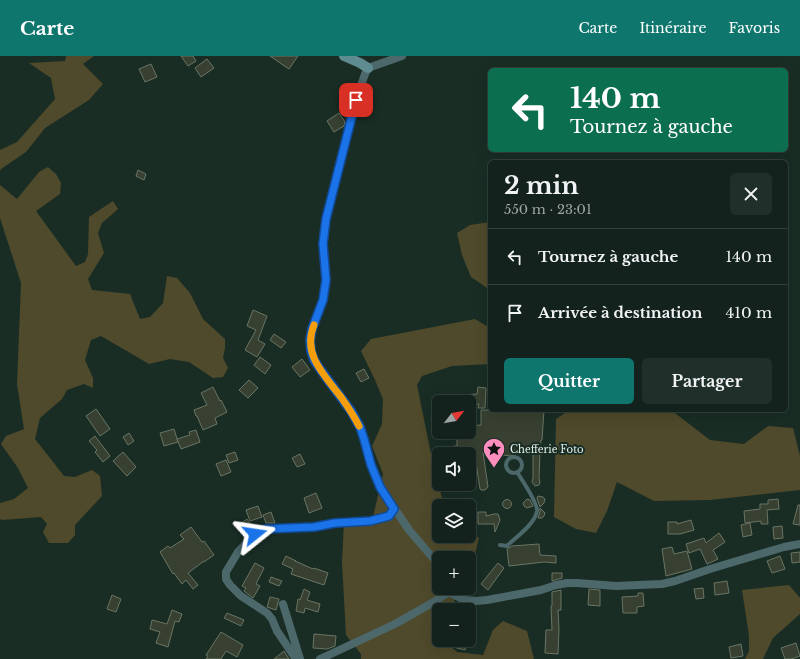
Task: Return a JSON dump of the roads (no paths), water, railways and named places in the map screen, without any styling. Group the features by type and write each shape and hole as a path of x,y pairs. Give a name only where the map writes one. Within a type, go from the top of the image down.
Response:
{"street":[{"path":"344,56 368,68"},
{"path":"402,56 368,68 356,100 326,219 323,244 326,280 323,300 312,329 310,340 314,360 351,411 360,427 371,465 380,487 409,530 432,557"},
{"path":"296,659 267,613 241,596 226,579 226,572 238,552 255,534 265,529 314,527 335,523 370,521 389,516 394,509"},
{"path":"457,595 464,600 476,601 541,590 567,583 616,586 662,584 784,547 800,544"},
{"path":"320,659 395,624 443,595"},
{"path":"283,604 300,659"}],"lane":[{"path":"512,457 516,457 521,461 522,468 517,472 511,472 506,468 506,462 512,457"},
{"path":"500,545 507,546 527,528 534,519 537,511 531,495 517,472"}],"place":[{"name":"Chefferie Foto","path":"494,468"}]}
